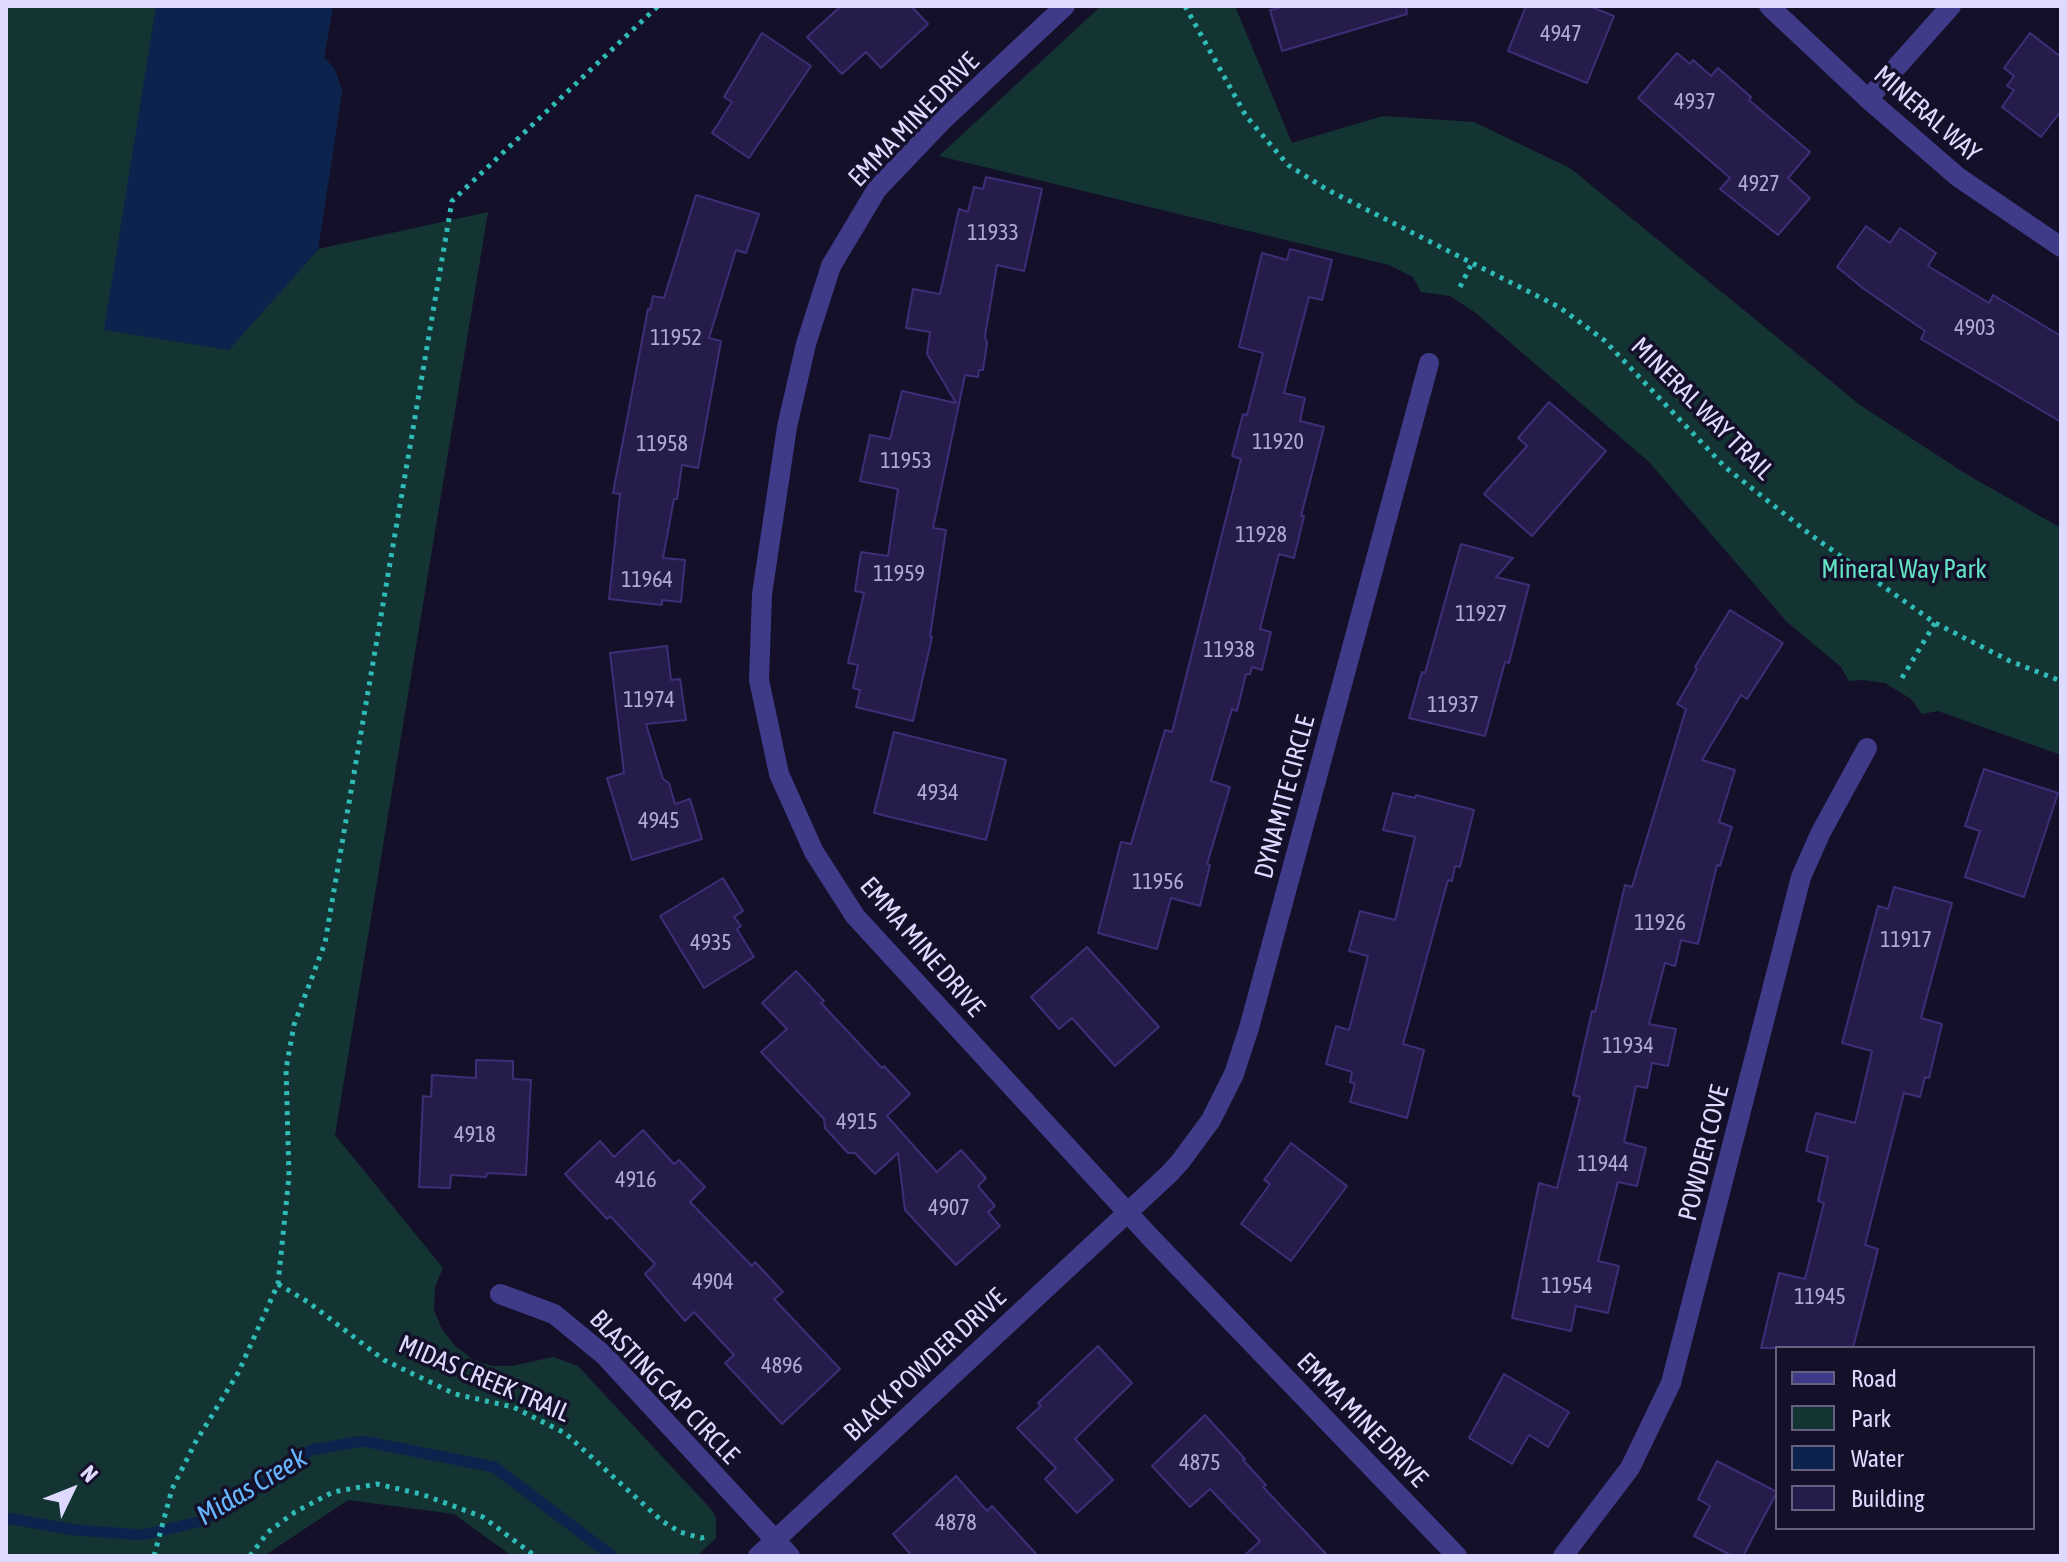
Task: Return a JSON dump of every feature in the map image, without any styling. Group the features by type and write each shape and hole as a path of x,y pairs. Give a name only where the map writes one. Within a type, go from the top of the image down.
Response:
{"street":[{"name":"EMMA MINE DRIVE","path":"1065,6 941,122 877,189 831,266 806,344 787,427 762,594 759,680 779,774 814,852 855,916 1127,1213 1457,1556"},
{"name":"MINERAL WAY","path":"1769,6 1868,99 1958,177 2061,247"},
{"path":"1868,99 1951,6"},
{"name":"DYNAMITE CIRCLE","path":"1127,1213 1180,1162 1211,1120 1234,1074 1429,363"},
{"name":"POWDER COVE","path":"1563,1556 1630,1468 1671,1383 1801,877 1821,832 1867,748"},
{"name":"BLACK POWDER DRIVE","path":"758,1556 1127,1213"},
{"name":"BLASTING CAP CIRCLE","path":"500,1294 554,1314 604,1355 790,1556"}],"path":[{"path":"154,1556 172,1489 195,1443 238,1373 278,1284 289,1176 286,1069 294,1025 325,943 452,201 658,6"},
{"name":"MINERAL WAY TRAIL","path":"1185,6 1246,116 1288,165 1326,189 1540,296 1594,332 1725,467 1811,535 1935,623 1991,652 2061,681"},
{"path":"1460,287 1473,261"},
{"path":"1902,678 1935,623"},
{"name":"MIDAS CREEK TRAIL","path":"278,1284 308,1302 384,1360 455,1394 513,1407 565,1433 662,1521 680,1532 701,1538 709,1536"},
{"path":"250,1556 268,1532 295,1512 333,1492 377,1484 421,1494 483,1517 535,1556"}],"green space":[{"path":"6,6 333,6 324,57 335,70 342,91 318,249 488,212 335,1135 443,1268 435,1287 434,1310 442,1329 455,1346 474,1360 493,1366 512,1366 553,1357 578,1366 711,1509 716,1518 716,1538 697,1556 512,1556 454,1514 348,1500 264,1556 6,1556"},
{"name":"Mineral Way Park","path":"1101,6 1235,6 1292,143 1383,116 1474,122 1570,168 1860,405 1966,474 2061,528 2061,755 1938,711 1922,714 1911,699 1885,683 1849,681 1841,667 1787,622 1649,462 1476,313 1450,296 1421,292 1413,277 1389,265 939,156"}],"water":[{"path":"156,6 333,6 324,57 335,70 342,91 318,250 229,350 104,330"}],"building":[{"path":"841,6 911,6 928,24 881,68 866,52 842,74 807,37"},
{"path":"1287,6 1406,6 1407,14 1282,51 1270,10"},
{"path":"1526,6 1589,6 1614,16 1587,83 1508,51"},
{"path":"762,33 811,66 749,158 712,133 732,102 724,97"},
{"path":"2030,33 2061,57 2061,111 2041,137 2002,107 2014,90 2007,86 2014,76 2004,68"},
{"path":"1677,53 1690,64 1693,60 1711,76 1718,68 1751,97 1749,100 1810,152 1788,178 1810,198 1778,235 1720,189 1730,178 1638,98"},
{"path":"986,177 1042,189 1024,271 997,265 985,336 987,343 983,370 979,370 978,377 965,375 933,528 946,530 932,637 913,721 856,707 860,690 853,688 858,665 848,663 864,593 855,591 861,552 888,556 898,489 860,481 870,435 890,439 902,391 956,403 927,354 930,332 906,328 913,289 940,294 959,209 968,212 974,187 983,189"},
{"path":"696,195 759,214 746,253 736,250 709,338 721,341 698,468 682,465 677,499 674,499 663,558 685,560 681,602 662,600 662,605 609,599 620,494 613,493 648,309 653,296 664,298"},
{"path":"1866,226 1890,243 1900,228 1936,253 1928,266 1989,303 1993,295 2061,336 2061,422 1921,339 1925,331 1837,267"},
{"path":"1290,249 1332,260 1322,300 1309,297 1284,393 1305,398 1300,421 1324,427 1301,516 1304,516 1294,558 1279,554 1260,629 1271,632 1262,670 1252,667 1250,674 1246,674 1237,711 1232,709 1211,781 1230,787 1207,864 1210,865 1200,906 1171,898 1157,949 1098,933 1121,842 1131,844 1165,730 1172,732 1241,459 1232,456 1243,414 1247,415 1263,353 1239,347 1262,253 1287,260"},
{"path":"1549,402 1606,451 1532,536 1484,494 1527,446 1518,438"},
{"path":"1461,544 1513,558 1496,577 1529,585 1509,663 1505,662 1485,736 1409,718 1422,672 1425,673"},
{"path":"1730,610 1783,643 1747,699 1741,695 1702,760 1735,770 1719,822 1732,827 1720,866 1717,865 1698,944 1681,940 1675,966 1665,963 1649,1024 1676,1029 1668,1066 1652,1063 1647,1088 1636,1086 1624,1142 1646,1148 1637,1186 1618,1182 1598,1261 1619,1266 1608,1313 1576,1306 1571,1331 1512,1318 1539,1183 1557,1188 1580,1097 1573,1095 1625,885 1632,887 1686,709 1677,704 1697,669 1695,667"},
{"path":"667,646 671,680 680,679 686,720 646,724 663,779 669,783 675,804 690,799 702,839 632,860 607,778 624,773 610,653"},
{"path":"894,732 1006,760 986,840 874,813"},
{"path":"1984,769 2058,793 2024,897 1965,877 1980,831 1965,826"},
{"path":"1393,793 1415,798 1416,795 1474,810 1460,867 1455,866 1452,881 1448,880 1403,1044 1424,1050 1407,1118 1350,1102 1355,1084 1350,1082 1352,1072 1326,1064 1336,1026 1349,1030 1368,956 1349,951 1360,911 1395,920 1415,837 1383,830"},
{"path":"723,878 743,911 734,917 741,926 737,929 754,957 704,988 660,916"},
{"path":"1894,887 1952,903 1921,1018 1942,1024 1929,1078 1925,1077 1920,1097 1904,1093 1865,1245 1878,1249 1854,1346 1761,1348 1779,1273 1805,1279 1824,1203 1818,1201 1828,1157 1806,1151 1816,1113 1855,1123 1872,1051 1842,1043 1878,906 1888,909"},
{"path":"1087,947 1159,1027 1115,1066 1072,1018 1059,1029 1031,997"},
{"path":"796,971 824,1001 821,1003 910,1094 887,1116 937,1172 961,1150 986,1178 978,1186 995,1206 988,1212 1000,1226 956,1265 905,1210 898,1153 875,1174 855,1153 848,1153 825,1128 824,1119 761,1052 787,1029 762,1003"},
{"path":"476,1060 513,1061 513,1079 531,1080 526,1175 451,1175 450,1188 419,1187 423,1096 431,1097 432,1075 476,1078"},
{"path":"643,1130 674,1164 679,1160 705,1187 690,1202 752,1266 755,1262 783,1292 774,1299 840,1369 782,1424 725,1363 734,1355 694,1312 685,1321 645,1274 655,1264 565,1174 600,1141 614,1157"},
{"path":"1291,1143 1347,1186 1291,1261 1241,1224 1270,1184 1264,1180"},
{"path":"1098,1346 1132,1383 1075,1439 1113,1480 1077,1513 1045,1479 1056,1468 1017,1428 1041,1406 1038,1403"},
{"path":"1504,1374 1569,1412 1548,1447 1529,1435 1512,1464 1469,1438"},
{"path":"1205,1415 1266,1485 1263,1487 1328,1556 1244,1556 1260,1541 1210,1489 1190,1507 1152,1466"},
{"path":"1717,1461 1775,1491 1743,1556 1732,1556 1694,1536 1710,1506 1698,1499"},
{"path":"956,1476 987,1511 992,1506 1038,1556 912,1556 893,1534"}],"waterway":[{"name":"Midas Creek","path":"6,1518 75,1530 142,1535 202,1521 243,1498 311,1450 363,1441 494,1467 612,1556"}]}
